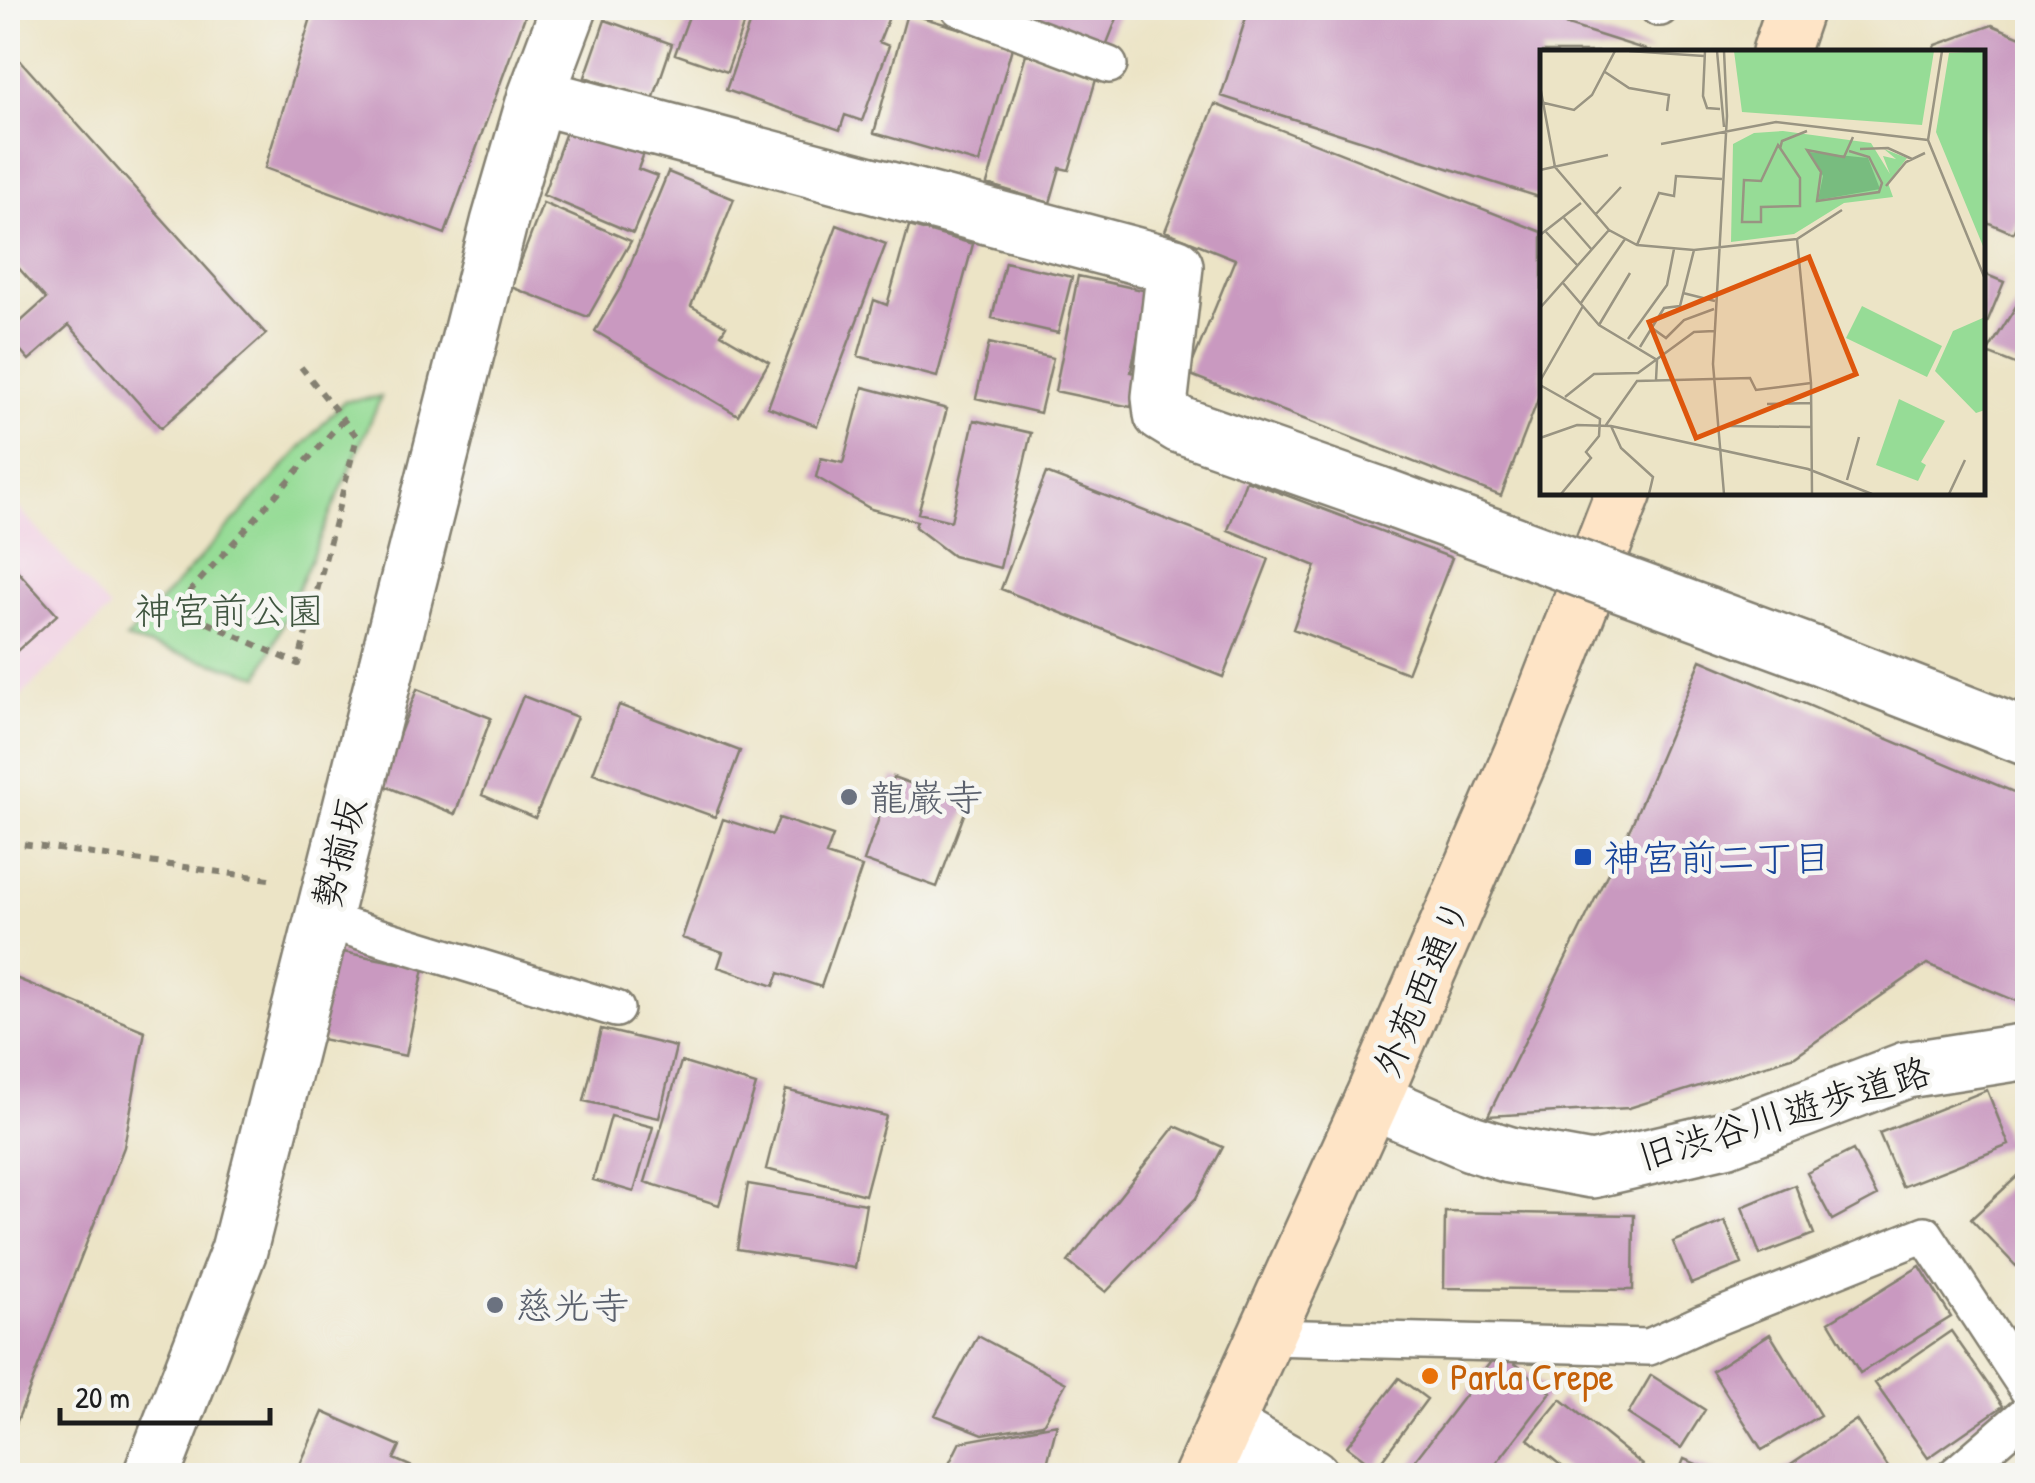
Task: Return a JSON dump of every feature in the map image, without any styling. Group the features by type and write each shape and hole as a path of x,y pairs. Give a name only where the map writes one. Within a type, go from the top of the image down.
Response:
{"main road":[{"path":"1781,50 1795,8"},
{"name":"外苑西通り","path":"1202,1476 1372,1100 1526,744 1623,495"}],"street":[{"name":"勢揃坂","path":"151,1476 239,1250 498,223 536,96 569,8"},
{"path":"536,96 1175,266 1160,397 1162,414 1180,426 1377,494 2028,738"},
{"name":"旧渋谷川遊歩道路","path":"1372,1100 1471,1143 1510,1155 1592,1170 1725,1138 1906,1070 2028,1051"},
{"path":"1225,1427 1311,1476"}],"lane":[{"path":"959,8 1110,65"},
{"path":"325,904 616,1009"},
{"path":"1266,1337 1649,1347 1925,1234 2028,1390"},
{"path":"1954,1476 2028,1412"}],"path":[{"path":"301,367 343,420 356,437 298,664 175,608 343,420"},
{"path":"8,842 325,904"}],"shaded area":[{"path":"8,496 110,609 8,709"}],"green space":[{"name":"神宮前公園","path":"381,397 260,676 126,639 344,401"}],"building":[{"path":"314,8 528,8 445,234 265,168"},
{"path":"692,8 749,8 727,72 675,54"},
{"path":"755,8 879,8 891,12 879,42 889,46 862,121 845,115 840,130 726,90"},
{"path":"1013,8 1121,8 1104,51 1010,16"},
{"path":"1249,8 1514,8 1647,50 1540,50 1540,197 1221,96"},
{"path":"907,13 1013,44 979,163 874,133"},
{"path":"605,20 672,44 653,100 585,77"},
{"path":"1992,25 2028,40 2028,214 2022,212 2013,233 1985,221 1985,50 1934,50 1936,45"},
{"path":"8,47 266,334 161,428 69,325 29,360 8,336 46,299 8,256"},
{"path":"1026,54 1097,76 1069,170 1060,168 1050,203 987,184"},
{"path":"1215,104 1540,231 1540,394 1501,496 1188,374 1235,259 1165,231"},
{"path":"570,121 646,148 638,169 657,176 633,233 543,195"},
{"path":"668,172 734,199 691,306 726,326 721,334 769,362 738,415 595,331 622,285"},
{"path":"543,203 631,241 588,317 511,287"},
{"path":"837,225 886,244 817,426 768,407"},
{"path":"909,226 973,244 937,377 858,356 874,300 887,305"},
{"path":"1005,262 1072,277 1058,333 992,318"},
{"path":"1985,274 2004,282 1985,324"},
{"path":"1078,276 1147,291 1131,372 1138,373 1131,407 1055,391"},
{"path":"2028,287 2028,369 1987,353"},
{"path":"989,343 1053,358 1040,413 976,398"},
{"path":"863,387 947,409 918,513 951,521 974,420 1031,433 1000,568 953,556 915,527 917,521 871,509 816,477 821,458 843,463"},
{"path":"1046,473 1269,559 1223,677 1001,589"},
{"path":"1246,480 1452,558 1407,673 1293,629 1316,566 1228,530"},
{"path":"8,560 57,615 8,659"},
{"path":"1701,660 2028,798 2028,1006 1927,964 1795,1056 1629,1108 1488,1116 1632,824"},
{"path":"417,689 491,718 455,814 380,784"},
{"path":"523,696 577,717 535,818 482,795"},
{"path":"619,705 740,751 715,817 593,773"},
{"path":"893,777 968,804 937,887 864,861"},
{"path":"779,818 833,836 826,855 862,867 821,987 779,973 774,986 718,967 723,952 682,938 723,819 772,835"},
{"path":"333,950 424,968 406,1056 316,1038"},
{"path":"8,975 145,1031 124,1147 8,1444"},
{"path":"601,1029 676,1047 659,1118 584,1101"},
{"path":"681,1062 756,1085 719,1205 645,1182"},
{"path":"786,1090 886,1116 865,1195 766,1169"},
{"path":"1987,1090 2009,1145 1902,1187 1879,1133"},
{"path":"611,1116 653,1127 634,1192 593,1180"},
{"path":"1175,1126 1223,1147 1196,1198 1106,1292 1068,1262"},
{"path":"1853,1150 1877,1196 1832,1220 1807,1173"},
{"path":"2021,1173 2028,1179 2028,1255 2016,1266 1971,1219"},
{"path":"748,1184 866,1204 855,1268 737,1249"},
{"path":"1795,1185 1814,1234 1760,1255 1742,1207"},
{"path":"1445,1212 1634,1215 1633,1290 1444,1288"},
{"path":"1725,1221 1742,1264 1691,1284 1673,1242"},
{"path":"1920,1266 1951,1317 1860,1373 1829,1322"},
{"path":"1951,1331 2003,1406 1928,1458 1875,1383"},
{"path":"1770,1334 1820,1415 1762,1450 1712,1371"},
{"path":"978,1336 1066,1383 1043,1424 983,1434 935,1415"},
{"path":"1499,1351 1551,1392 1487,1476 1403,1476"},
{"path":"1651,1375 1705,1410 1681,1448 1628,1414"},
{"path":"1399,1378 1427,1399 1376,1468 1347,1446"},
{"path":"1561,1399 1643,1465 1634,1476 1574,1476 1528,1439"},
{"path":"323,1412 400,1446 394,1459 433,1476 295,1476"},
{"path":"1856,1420 1894,1476 1773,1476"},
{"path":"1057,1424 1044,1476 943,1476 960,1442"},
{"path":"1684,1459 1723,1475 1723,1476 1677,1476"}],"place":[{"name":"龍巌寺","path":"849,797"},
{"name":"神宮前二丁目","path":"1583,857"},
{"name":"慈光寺","path":"495,1305"},
{"name":"Parla Crepe","path":"1430,1376"}]}
